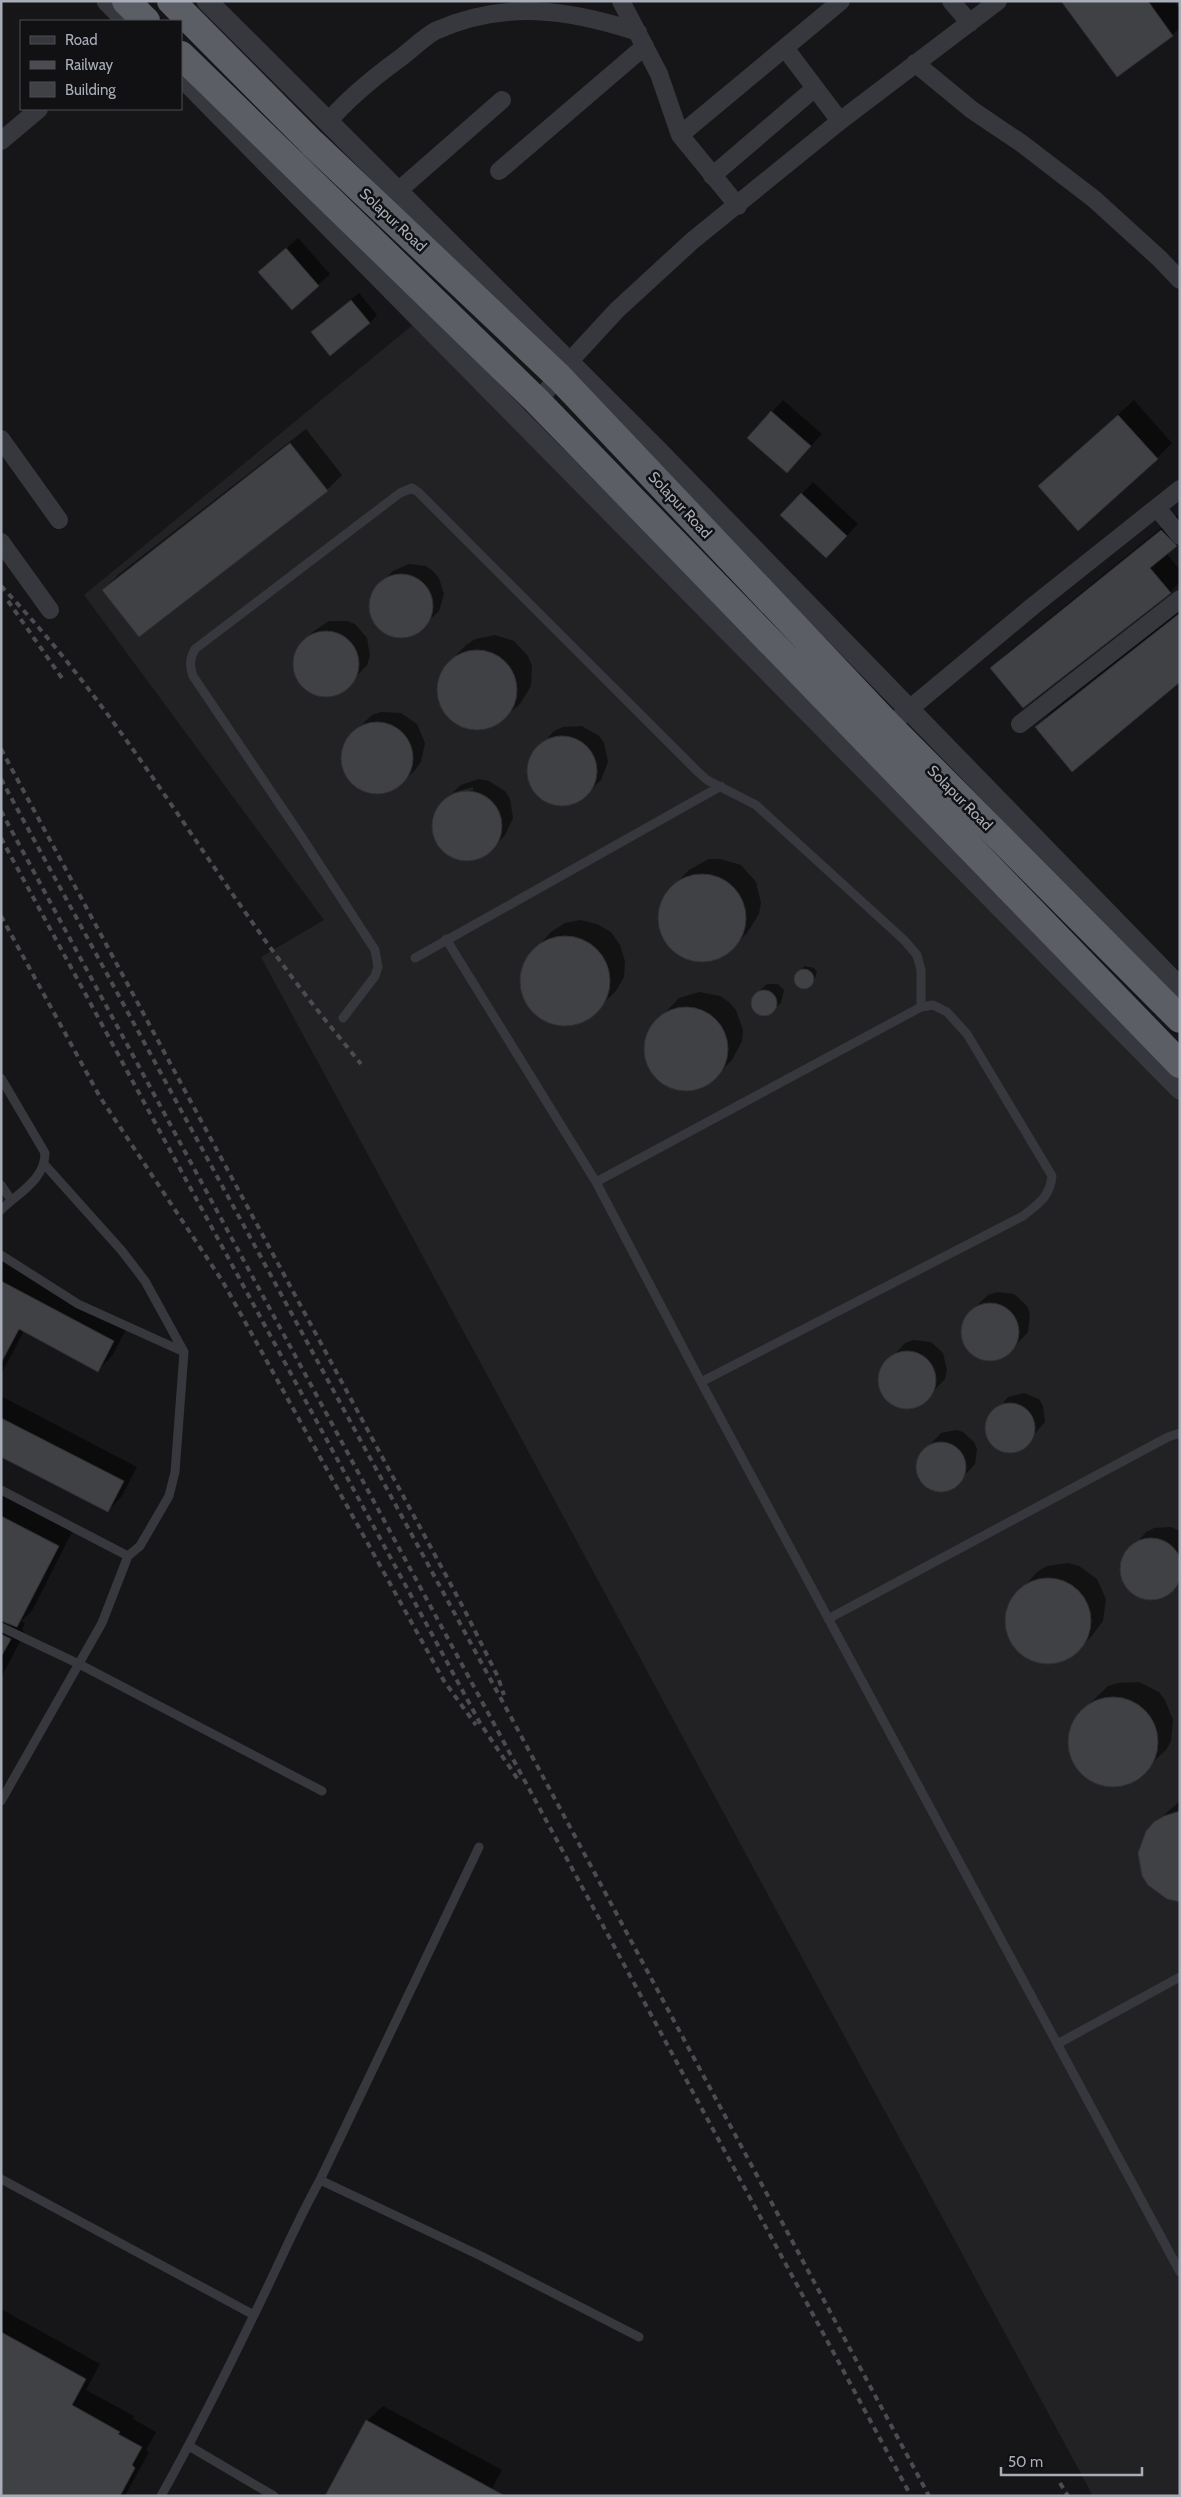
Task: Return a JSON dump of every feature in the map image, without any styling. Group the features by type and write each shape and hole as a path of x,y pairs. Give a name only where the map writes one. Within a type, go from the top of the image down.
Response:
{"highway":[{"path":"126,1 140,20"},
{"name":"Solapur Road","path":"171,1 312,143 564,369 898,717 1180,1019"},
{"name":"Solapur Road","path":"182,56 537,401 1180,1064"},
{"path":"1130,1014 1153,992"}],"street":[{"path":"107,1 139,20"},
{"path":"207,1 398,191 564,369"},
{"path":"622,1 659,74 680,136 738,206"},
{"path":"680,136 841,1"},
{"path":"951,1 970,23"},
{"path":"537,401 624,304 692,241 738,206 840,121 998,1"},
{"path":"328,122 354,94 435,31 474,15 497,9 525,6 592,17 642,39"},
{"path":"499,171 642,39"},
{"path":"784,48 840,121"},
{"path":"915,63 972,110 1022,142 1094,199 1160,259 1180,280"},
{"path":"182,77 1180,1089"},
{"path":"712,176 814,88"},
{"path":"398,191 502,100"},
{"path":"1,141 38,110"},
{"path":"1,439 59,520"},
{"path":"1180,489 1158,509 1033,606 898,717 1180,988"},
{"path":"1158,509 1180,536"},
{"path":"1,542 50,610"},
{"path":"1020,724 1180,599"}],"lane":[{"path":"343,1018 375,976 378,967 375,950 302,836 193,676 190,667 191,657 196,649 400,493 412,488 697,771 707,780 756,805 904,940 917,955 921,970 921,1007"},
{"path":"415,958 721,786"},
{"path":"446,939 596,1182 701,1382 1059,2043 1180,2272"},
{"path":"596,1182 921,1007 933,1005 947,1012 967,1034 1052,1176 1050,1189 1041,1201 1023,1216 701,1382"},
{"path":"1,1078 45,1153 45,1165 37,1179 1,1210"},
{"path":"1,1801 102,1623 128,1556 140,1546 169,1496 175,1472 184,1352 145,1280 122,1251 45,1165"},
{"path":"1,1185 11,1200"},
{"path":"1,1255 78,1304 184,1352"},
{"path":"828,1619 1168,1436 1180,1433"},
{"path":"1,1490 128,1556"},
{"path":"1,1627 78,1664 322,1790"},
{"path":"161,2496 189,2446 254,2315 293,2228 320,2180 479,1847"},
{"path":"1059,2043 1180,1977"},
{"path":"1,2179 254,2315"},
{"path":"320,2180 481,2256 639,2337"},
{"path":"189,2446 274,2496"}],"shaded area":[{"path":"415,323 1180,1101 1180,2496 1093,2496 261,957 324,920 84,595"}],"building":[{"path":"1061,1 1148,1 1173,36 1117,77"},
{"path":"286,248 319,286 292,310 258,272"},
{"path":"351,300 370,323 330,356 311,332"},
{"path":"771,411 811,446 787,473 747,438"},
{"path":"1118,415 1158,459 1078,531 1038,486"},
{"path":"290,443 328,491 139,637 102,590"},
{"path":"801,493 847,536 826,558 780,515"},
{"path":"1161,530 1177,546 1150,568 1171,593 1023,708 990,668"},
{"path":"401,574 419,579 424,583 428,588 433,606 428,624 424,629 419,633 401,638 383,633 378,629 374,624 369,606 374,588 378,583 383,579"},
{"path":"1180,613 1180,682 1072,772 1035,727"},
{"path":"326,631 339,634 349,641 356,651 359,664 356,677 349,687 339,694 326,697 313,694 303,687 296,677 293,664 296,651 303,641 313,634"},
{"path":"469,650 485,650 506,661 517,682 517,698 506,719 485,730 469,730 455,724 443,712 437,698 437,682 443,668 455,656"},
{"path":"377,722 397,728 407,738 413,758 407,778 397,788 377,794 357,788 347,778 341,758 347,738 357,728"},
{"path":"562,736 575,739 587,746 594,758 597,771 594,784 587,796 575,803 562,806 549,803 537,796 530,784 527,771 530,758 537,746 549,739"},
{"path":"467,791 480,794 492,801 499,813 502,826 499,839 492,851 480,858 467,861 454,858 442,851 435,839 432,826 435,813 442,801 454,794"},
{"path":"702,874 719,878 733,887 742,901 746,918 742,935 733,949 719,958 702,962 685,958 671,949 662,935 658,918 662,901 671,887 685,878"},
{"path":"565,936 582,939 597,949 607,964 610,981 607,998 597,1013 582,1023 565,1026 548,1023 533,1013 523,998 520,981 523,964 533,949 548,939"},
{"path":"804,969 811,972 814,979 811,986 804,989 797,986 794,979 797,972"},
{"path":"764,990 773,994 777,1003 773,1012 764,1016 755,1012 751,1003 755,994"},
{"path":"686,1007 702,1010 721,1026 725,1033 728,1049 725,1065 709,1084 702,1088 686,1091 670,1088 651,1072 647,1065 644,1049 647,1033 663,1014 670,1010"},
{"path":"1,1281 114,1341 98,1372 19,1329 1,1363"},
{"path":"984,1303 996,1303 1011,1311 1019,1326 1019,1338 1011,1353 996,1361 984,1361 969,1353 961,1338 961,1326 969,1311"},
{"path":"907,1351 918,1353 931,1364 936,1380 934,1391 923,1404 907,1409 896,1407 883,1396 878,1380 880,1369 891,1356"},
{"path":"1010,1403 1019,1405 1030,1414 1035,1428 1033,1437 1024,1448 1010,1453 1001,1451 990,1442 985,1428 987,1419 996,1408"},
{"path":"1,1418 124,1481 108,1512 1,1457"},
{"path":"936,1442 946,1442 959,1449 966,1462 966,1472 959,1485 946,1492 936,1492 927,1488 920,1481 916,1472 916,1462 920,1453 927,1446"},
{"path":"1,1516 59,1546 17,1627 1,1621"},
{"path":"1151,1538 1163,1540 1173,1547 1180,1557 1182,1569 1180,1581 1173,1591 1163,1598 1151,1600 1139,1598 1129,1591 1122,1581 1120,1569 1122,1557 1129,1547 1139,1540"},
{"path":"1040,1578 1056,1578 1065,1581 1079,1590 1088,1604 1091,1621 1088,1638 1079,1652 1065,1661 1056,1664 1040,1664 1024,1657 1012,1645 1005,1629 1005,1613 1012,1597 1024,1585"},
{"path":"1,1634 11,1639 1,1657"},
{"path":"1113,1697 1130,1700 1145,1710 1155,1725 1158,1742 1155,1759 1145,1774 1130,1784 1113,1787 1096,1784 1081,1774 1071,1759 1068,1742 1071,1725 1081,1710 1096,1700"},
{"path":"1180,1811 1180,1902 1167,1899 1148,1885 1142,1876 1138,1853 1146,1831 1154,1822 1164,1816"},
{"path":"1,2332 86,2379 72,2405 120,2432 118,2434 142,2447 132,2465 135,2468 120,2496 1,2496"},
{"path":"366,2420 505,2496 325,2496"}],"railway":[{"path":"1,586 41,631 115,724 251,921 286,969 361,1064"},
{"path":"8,601 64,681"},
{"path":"1,749 464,1609 498,1677 504,1695"},
{"path":"1,779 512,1719 929,2496"},
{"path":"1,811 911,2496"},
{"path":"1,838 480,1723 519,1781"},
{"path":"1,916 100,1097 223,1282 444,1681 476,1725"},
{"path":"1060,2483 1068,2496"}]}
